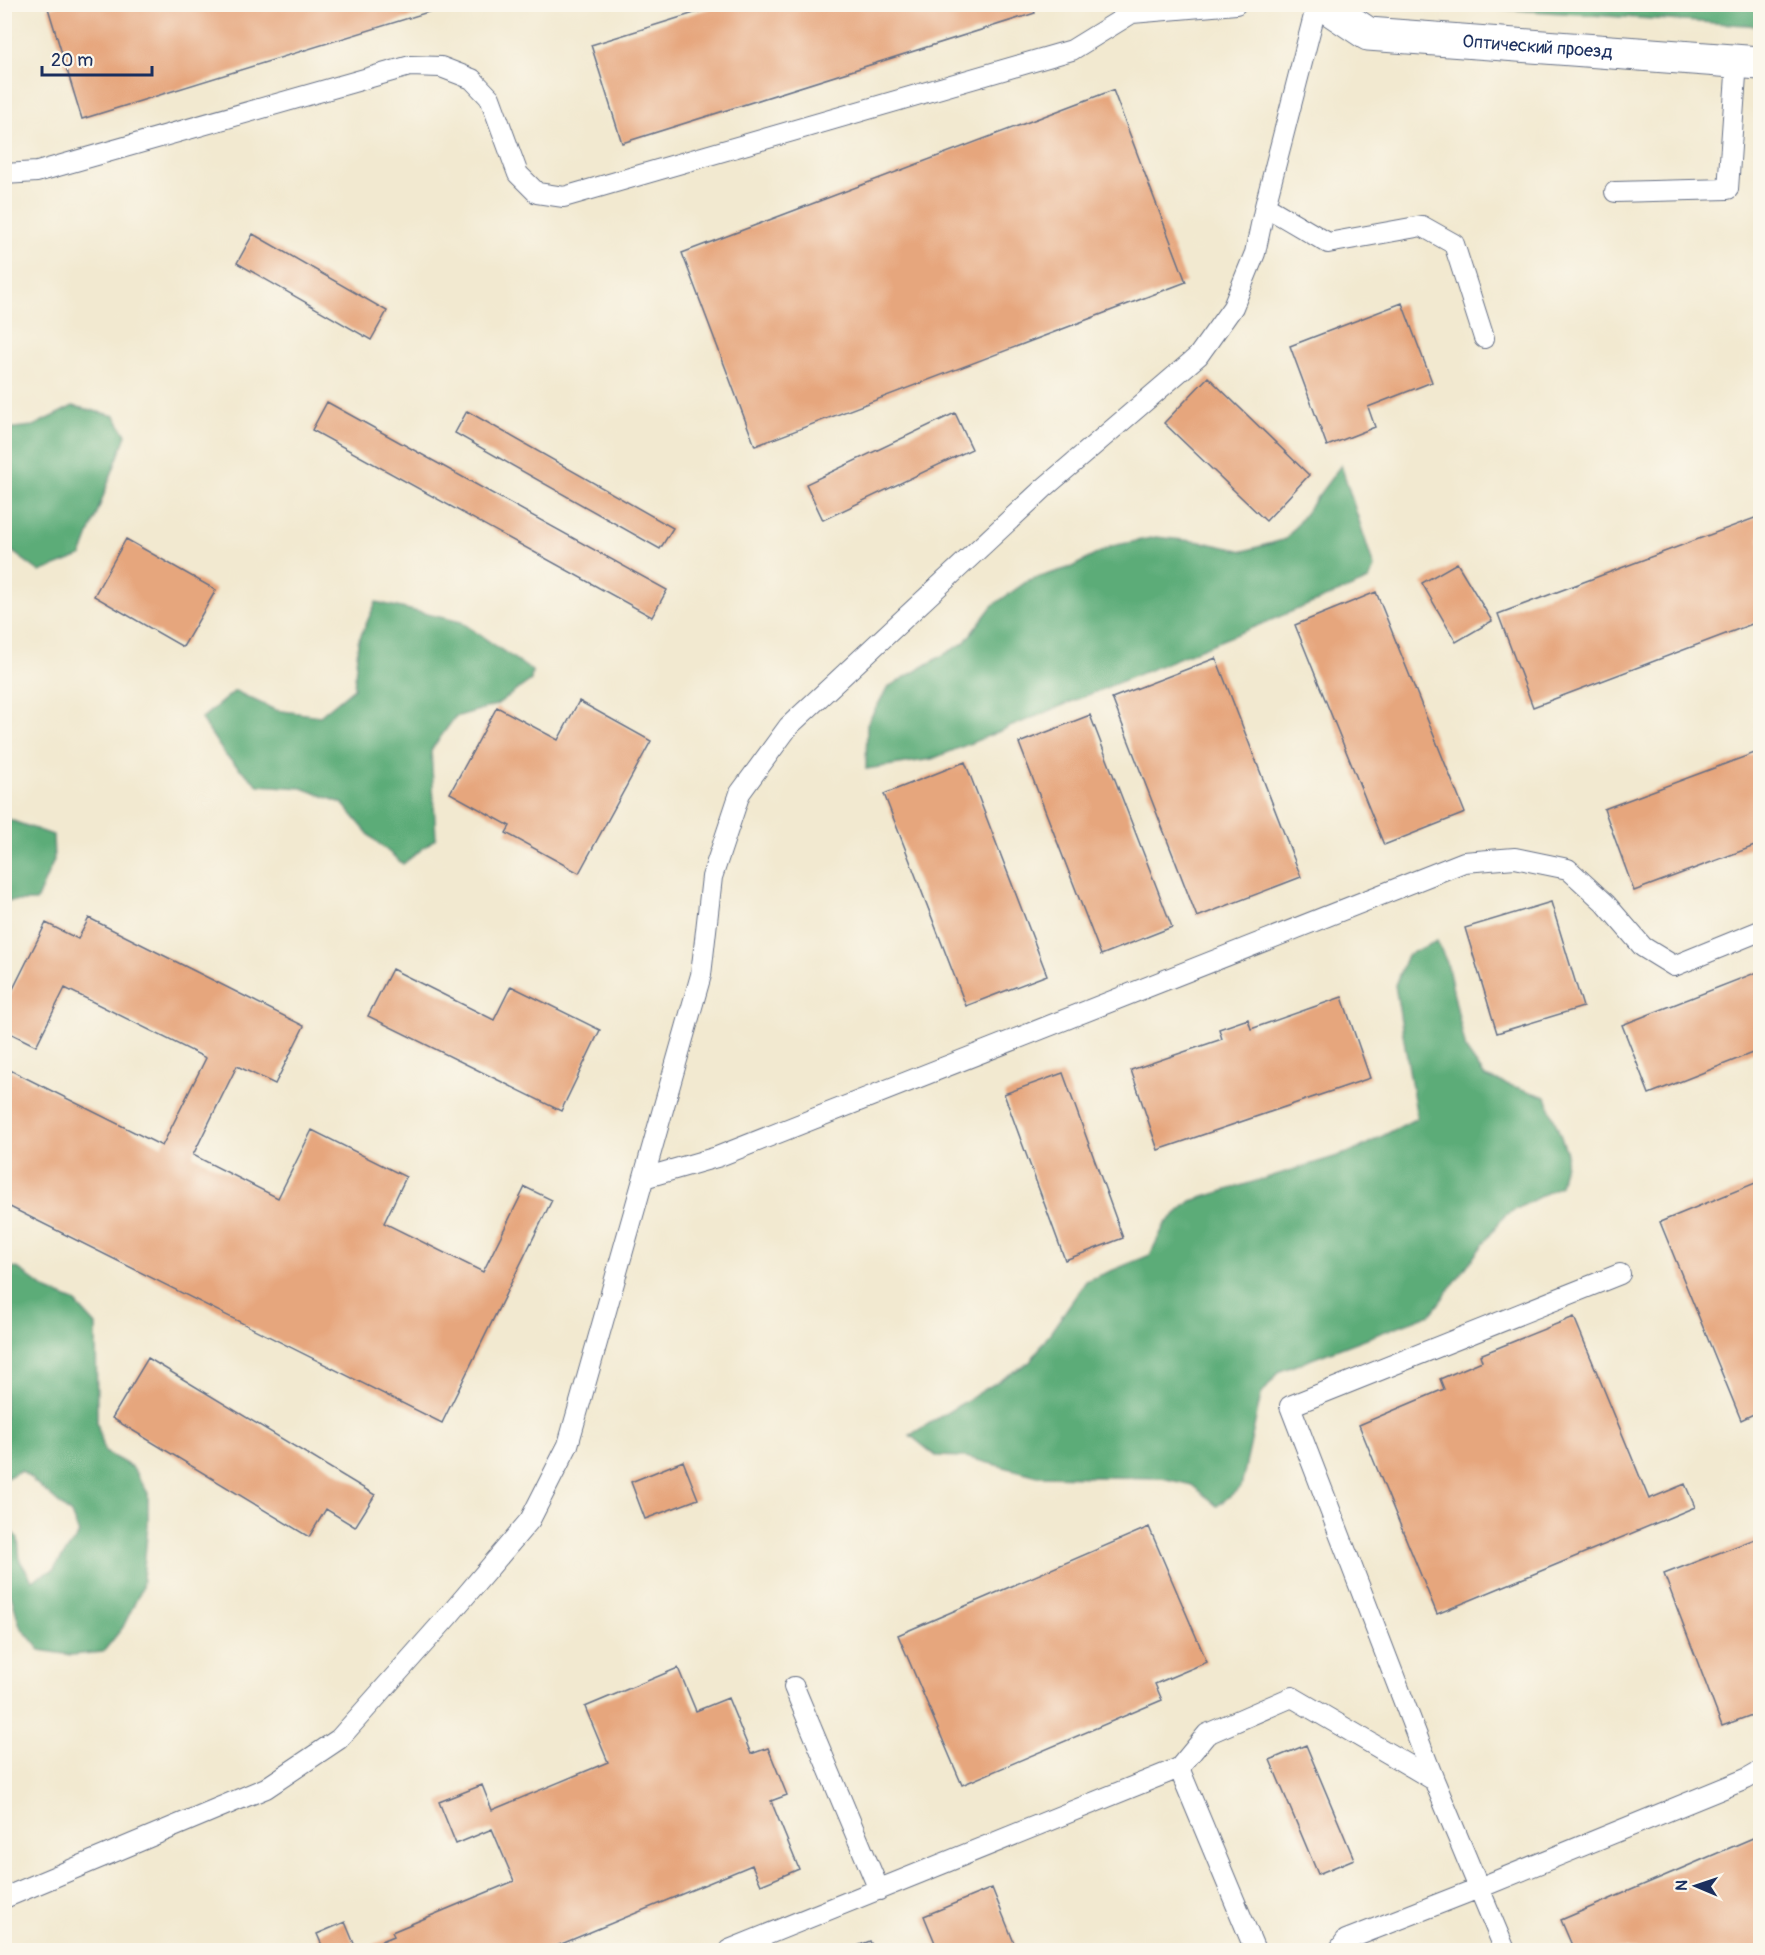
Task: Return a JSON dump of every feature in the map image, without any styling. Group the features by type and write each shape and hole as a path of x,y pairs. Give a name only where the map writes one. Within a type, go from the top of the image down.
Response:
{"street":[{"name":"Оптический проезд","path":"1323,4 1368,34 1749,62"}],"lane":[{"path":"4,174 37,172 410,66 441,67 472,79 490,98 518,174 537,193 564,197 1072,50 1127,9 1236,4"},
{"path":"4,1898 266,1788 339,1739 530,1520 568,1445 701,975 712,877 740,793 789,726 1044,488 1198,356 1233,307 1255,253 1317,4"},
{"path":"1615,192 1728,189 1749,62"},
{"path":"1265,206 1328,243 1422,226 1454,244 1484,338"},
{"path":"644,1178 717,1156 1464,862 1515,858 1568,869 1605,903 1643,947 1674,966 1761,931"},
{"path":"1505,1950 1434,1780 1290,1406 1620,1274"},
{"path":"794,1686 879,1890"},
{"path":"729,1950 1179,1768 1207,1734 1292,1697 1434,1780"},
{"path":"1179,1768 1255,1950"},
{"path":"1339,1950 1346,1940 1479,1888 1761,1771"}],"green space":[{"path":"1440,5 1760,5 1760,26"},
{"path":"73,406 115,416 126,435 81,556 40,572 5,546 5,429 33,426"},
{"path":"1341,465 1374,567 1369,580 932,759 866,769 867,724 888,687 964,643 992,606 1029,580 1072,567 1112,546 1156,537 1202,542 1244,551 1286,539"},
{"path":"376,602 461,622 532,671 531,680 496,705 455,717 431,750 436,838 403,864 370,836 342,803 302,788 258,785 226,756 201,719 235,691 275,710 320,716 354,688 358,642"},
{"path":"5,815 10,820 53,835 54,860 36,901 5,901"},
{"path":"1437,941 1447,963 1466,1050 1485,1077 1546,1097 1567,1153 1560,1186 1505,1215 1431,1314 1280,1371 1261,1395 1241,1487 1217,1506 1192,1485 1162,1478 1038,1476 966,1457 936,1456 910,1435 1030,1362 1086,1281 1150,1255 1165,1224 1191,1201 1354,1151 1417,1118 1395,985 1407,955"},
{"path":"4,1265 19,1269 45,1289 74,1301 96,1325 97,1423 105,1452 132,1467 148,1493 148,1525 142,1588 123,1627 103,1652 71,1655 40,1650 20,1626 11,1595 5,1587 5,1526 18,1538 20,1561 32,1580 53,1570 79,1534 71,1514 21,1470 5,1479"}],"building":[{"path":"60,4 451,5 82,119 48,8"},
{"path":"720,5 1032,5 1035,13 622,143 591,45"},
{"path":"1113,90 1186,282 755,446 682,253"},
{"path":"253,234 387,311 371,340 237,263"},
{"path":"1402,303 1432,382 1368,407 1375,427 1327,446 1290,346"},
{"path":"1208,377 1309,475 1266,521 1164,423"},
{"path":"327,402 667,590 652,617 312,430"},
{"path":"467,411 673,528 660,549 455,433"},
{"path":"955,413 972,449 823,520 806,484"},
{"path":"1760,516 1760,621 1533,707 1498,614"},
{"path":"126,539 216,590 183,647 94,596"},
{"path":"1457,563 1492,621 1456,642 1422,583"},
{"path":"1376,592 1465,813 1384,845 1295,625"},
{"path":"1216,658 1301,877 1197,917 1112,698"},
{"path":"579,701 651,741 579,873 506,833 510,826 450,793 497,707 558,740"},
{"path":"1090,715 1172,927 1101,955 1019,743"},
{"path":"1760,751 1760,844 1634,891 1604,809"},
{"path":"965,762 1047,975 966,1006 884,794"},
{"path":"1551,902 1583,1007 1497,1033 1465,928"},
{"path":"89,918 304,1026 275,1084 237,1066 193,1155 278,1198 312,1130 406,1177 384,1223 483,1272 525,1187 552,1200 442,1423 4,1204 4,1067 162,1146 206,1058 65,988 36,1046 4,1030 4,1007 46,923 78,939"},
{"path":"392,969 494,1020 511,986 600,1030 561,1111 368,1016"},
{"path":"1760,971 1760,1050 1649,1094 1622,1025"},
{"path":"1342,997 1370,1078 1158,1150 1131,1070 1222,1039 1219,1029 1248,1019 1251,1029"},
{"path":"1063,1073 1123,1238 1065,1260 1004,1094"},
{"path":"1760,1181 1760,1411 1741,1420 1660,1222"},
{"path":"1574,1317 1649,1499 1685,1484 1695,1507 1437,1614 1359,1425 1444,1389 1440,1379 1482,1361 1480,1355"},
{"path":"148,1358 375,1495 355,1527 326,1509 309,1537 112,1418"},
{"path":"683,1461 698,1499 645,1519 631,1482"},
{"path":"1149,1527 1207,1662 1155,1684 1162,1700 962,1785 898,1635"},
{"path":"1760,1537 1760,1712 1722,1726 1664,1574"},
{"path":"678,1668 696,1711 728,1698 751,1754 768,1748 787,1795 771,1801 799,1869 761,1885 752,1865 547,1950 360,1950 394,1936 392,1932 514,1881 492,1829 456,1844 439,1802 482,1785 492,1810 608,1762 585,1707"},
{"path":"1306,1745 1354,1859 1318,1874 1270,1760"},
{"path":"1760,1835 1760,1950 1574,1950 1561,1920"},
{"path":"992,1888 1017,1950 938,1950 924,1916"},
{"path":"345,1922 355,1946 344,1950 324,1950 317,1934"},
{"path":"870,1941 874,1950 847,1950"}]}
